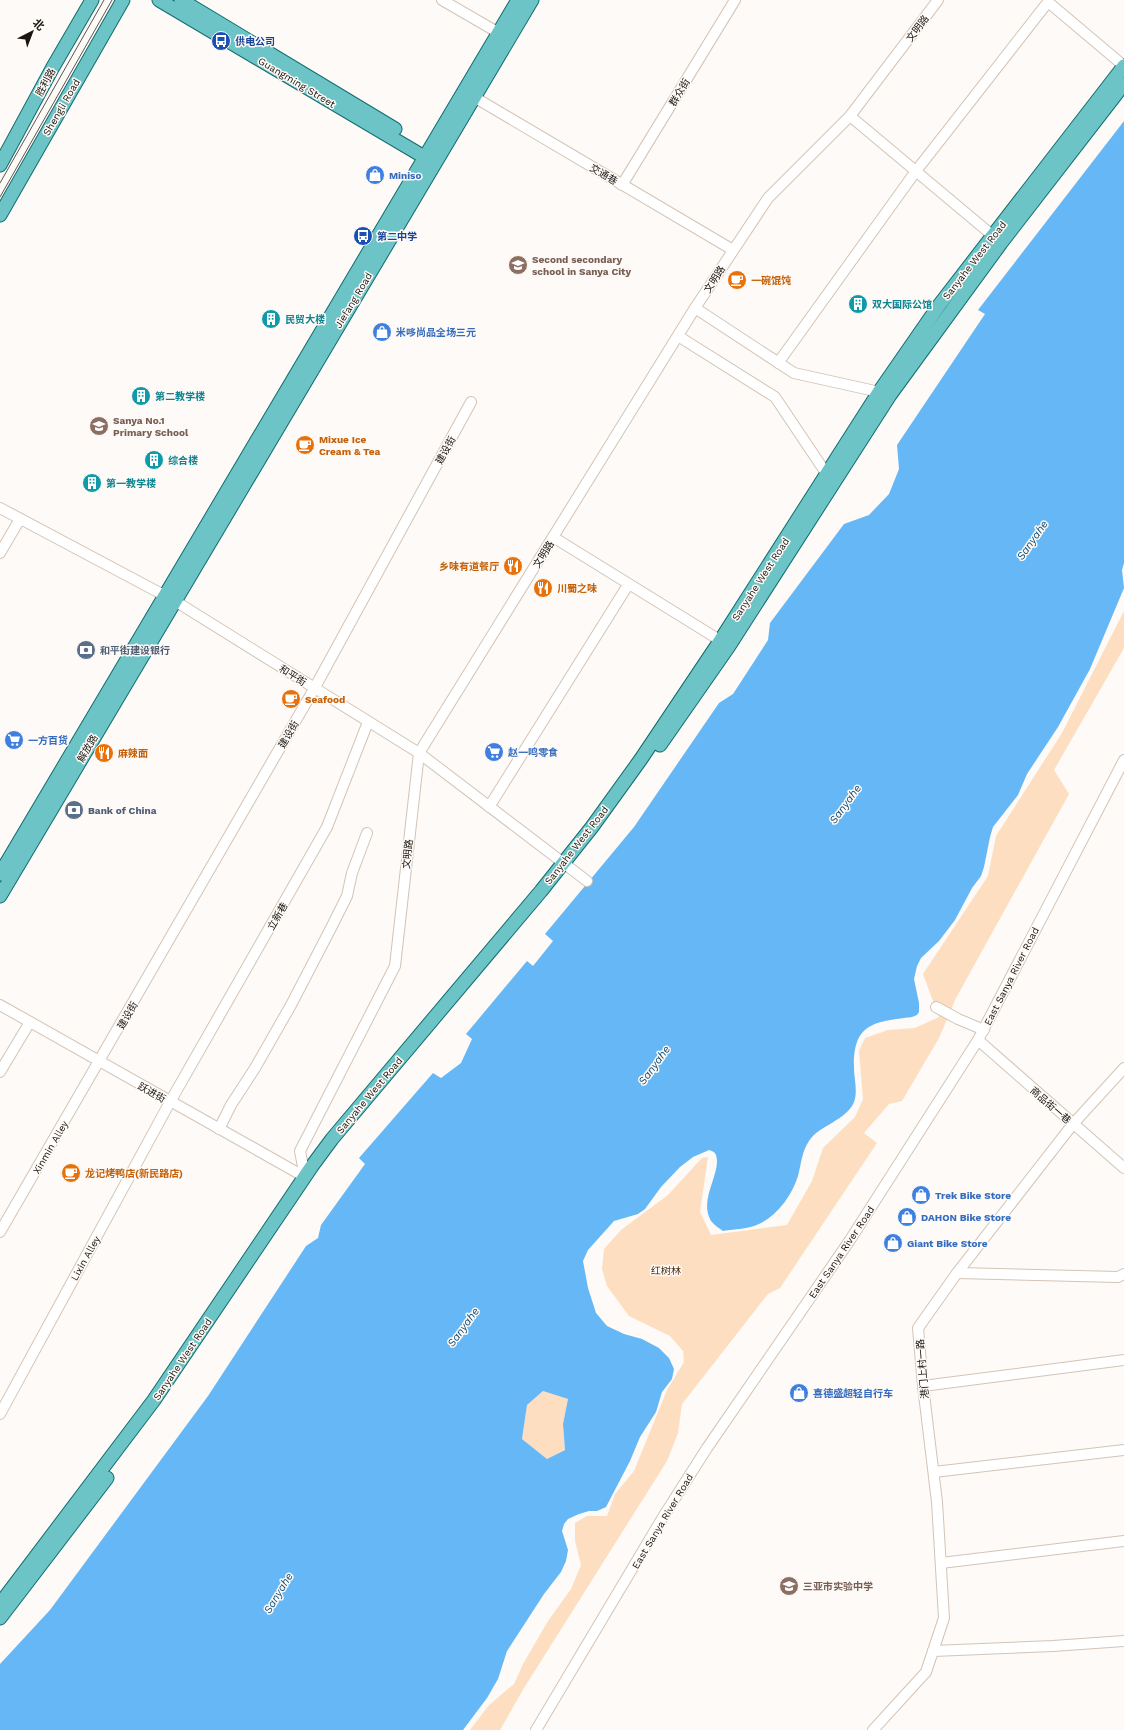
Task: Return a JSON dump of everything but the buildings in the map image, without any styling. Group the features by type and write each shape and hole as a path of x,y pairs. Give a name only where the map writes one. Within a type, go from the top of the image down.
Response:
{"main road":[{"name":"胜利路","path":"0,165 53,67 92,0"},
{"name":"Shengli Road","path":"0,215 123,0"},
{"name":"Guangming Street","path":"159,0 432,157"},
{"name":"Guangming Street","path":"181,0 432,157"},
{"name":"Jiefang Road","path":"170,599 432,157 518,0"},
{"name":"Jiefang Road","path":"432,157 474,97 532,0"},
{"name":"Sanyahe West Road","path":"996,239 1124,66"},
{"name":"Sanyahe West Road","path":"0,1618 79,1516 156,1409 310,1181 434,1026 566,865 725,643 885,393 940,304 996,239 1124,84"},
{"name":"解放路","path":"0,874 56,778 170,599"},
{"name":"解放路","path":"0,896 170,599"},
{"name":"Sanyahe West Road","path":"2,1596 154,1400 332,1139 566,865"}],"street":[{"path":"442,0 499,33"},
{"name":"群众街","path":"622,185 735,0"},
{"name":"文明路","path":"305,1177 300,1151 395,966 419,753 695,308 768,198 850,116 938,0"},
{"path":"778,363 916,171 1047,1 1124,66"},
{"name":"交通巷","path":"474,97 733,250"},
{"path":"850,116 996,239"},
{"path":"695,308 794,373 885,393"},
{"path":"678,336 775,397 830,479"},
{"name":"建设街","path":"99,1062 314,689 471,402"},
{"name":"和平街","path":"0,508 170,599 419,753 587,881"},
{"path":"0,553 20,519"},
{"path":"553,537 725,643"},
{"path":"489,807 628,584"},
{"name":"立新巷","path":"170,1102 327,827 368,722"},
{"name":"East Sanya River Road","path":"536,1730 663,1517 707,1448 850,1240 978,1040 1124,760"},
{"path":"219,1129 231,1105 291,1005 331,928 347,896 352,873 367,833"},
{"name":"跃进街","path":"0,1005 305,1177"},
{"path":"936,1007 958,1019 984,1030"},
{"path":"0,1072 30,1022"},
{"name":"商品街一巷","path":"978,1040 1124,1168"},
{"name":"Xinmin Alley","path":"0,1232 99,1062"},
{"name":"港门上村一路","path":"933,1651 944,1618 937,1502 923,1386 918,1328 957,1273 1073,1124 1123,1069"},
{"name":"Lixin Alley","path":"0,1414 170,1102"},
{"path":"957,1273 1118,1277 1124,1274"},
{"path":"923,1386 1124,1360"},
{"path":"934,1472 1124,1450"},
{"path":"941,1563 1124,1541"},
{"path":"873,1730 926,1672 933,1651 1053,1646 1124,1641"}],"green space":[{"name":"红树林","path":"1124,611 1124,648 1054,770 1069,794 956,998 939,1038 902,1101 889,1104 864,1133 877,1143 780,1288 768,1294 682,1404 678,1433 667,1461 524,1688 500,1730 470,1730 489,1705 514,1684 523,1664 548,1621 571,1589 581,1565 575,1541 575,1523 587,1516 607,1516 615,1494 634,1471 667,1390 684,1362 683,1351 670,1336 629,1316 607,1286 602,1269 604,1249 621,1230 668,1195 702,1158 708,1157 700,1212 711,1235 787,1225 812,1181 823,1148 855,1117 863,1099 859,1051 865,1038 888,1030 915,1028 939,1017 923,974 988,876 996,836 1062,733"},
{"path":"543,1391 568,1399 563,1424 565,1450 547,1459 522,1439 527,1405"}],"water":[{"name":"Sanyahe","path":"1124,121 1124,563 1122,570 1124,588 1090,669 1058,727 1027,774 1018,795 993,827 981,876 972,888 955,920 939,941 921,958 917,966 914,979 919,1003 919,1012 917,1015 912,1017 877,1023 862,1033 857,1041 855,1053 854,1068 856,1089 854,1102 845,1114 819,1131 809,1141 803,1153 798,1176 792,1190 783,1204 766,1220 755,1226 723,1231 718,1228 711,1221 708,1213 708,1195 717,1162 716,1154 709,1150 693,1157 680,1167 661,1187 645,1209 638,1214 614,1221 588,1250 583,1261 588,1288 596,1313 607,1326 624,1334 642,1339 659,1348 669,1358 674,1369 672,1379 662,1392 656,1412 640,1437 630,1461 606,1507 597,1511 589,1511 579,1514 568,1519 564,1524 562,1531 568,1550 566,1561 561,1572 544,1594 507,1651 498,1679 487,1698 463,1730 0,1730 0,1664 50,1610 208,1396 306,1246 318,1238 321,1225 365,1164 359,1158 433,1073 441,1078 461,1063 472,1039 466,1034 527,961 533,966 553,941 545,934 634,827 719,703 733,694 768,640 770,623 844,524 869,515 889,494 899,469 897,445 985,314 978,310","holes":["543,1391 568,1399 563,1424 565,1450 547,1459 522,1439 527,1405"]}],"tram line":[{"path":"0,183 104,0"},
{"path":"0,197 112,0"}],"place":[{"name":"供电公司","path":"221,41"},
{"name":"Miniso","path":"375,175"},
{"name":"第二中学","path":"363,236"},
{"name":"Second secondary school in Sanya City","path":"518,265"},
{"name":"一碗馄饨","path":"737,280"},
{"name":"双大国际公馆","path":"858,304"},
{"name":"民贸大楼","path":"271,319"},
{"name":"米哆尚品全场三元","path":"382,332"},
{"name":"第二教学楼","path":"141,396"},
{"name":"Sanya No.1 Primary School","path":"99,426"},
{"name":"Mixue Ice Cream & Tea","path":"305,445"},
{"name":"综合楼","path":"154,460"},
{"name":"第一教学楼","path":"92,483"},
{"name":"乡味有道餐厅","path":"513,566"},
{"name":"川蜀之味","path":"543,588"},
{"name":"和平街建设银行","path":"86,650"},
{"name":"Seafood","path":"291,699"},
{"name":"一方百货","path":"14,740"},
{"name":"赵一鸣零食","path":"494,752"},
{"name":"麻辣面","path":"104,753"},
{"name":"Bank of China","path":"74,810"},
{"name":"龙记烤鸭店(新民路店)","path":"71,1173"},
{"name":"Trek Bike Store","path":"921,1195"},
{"name":"DAHON Bike Store","path":"907,1217"},
{"name":"Giant Bike Store","path":"893,1243"},
{"name":"喜德盛超轻自行车","path":"799,1393"},
{"name":"三亚市实验中学","path":"789,1586"}]}
